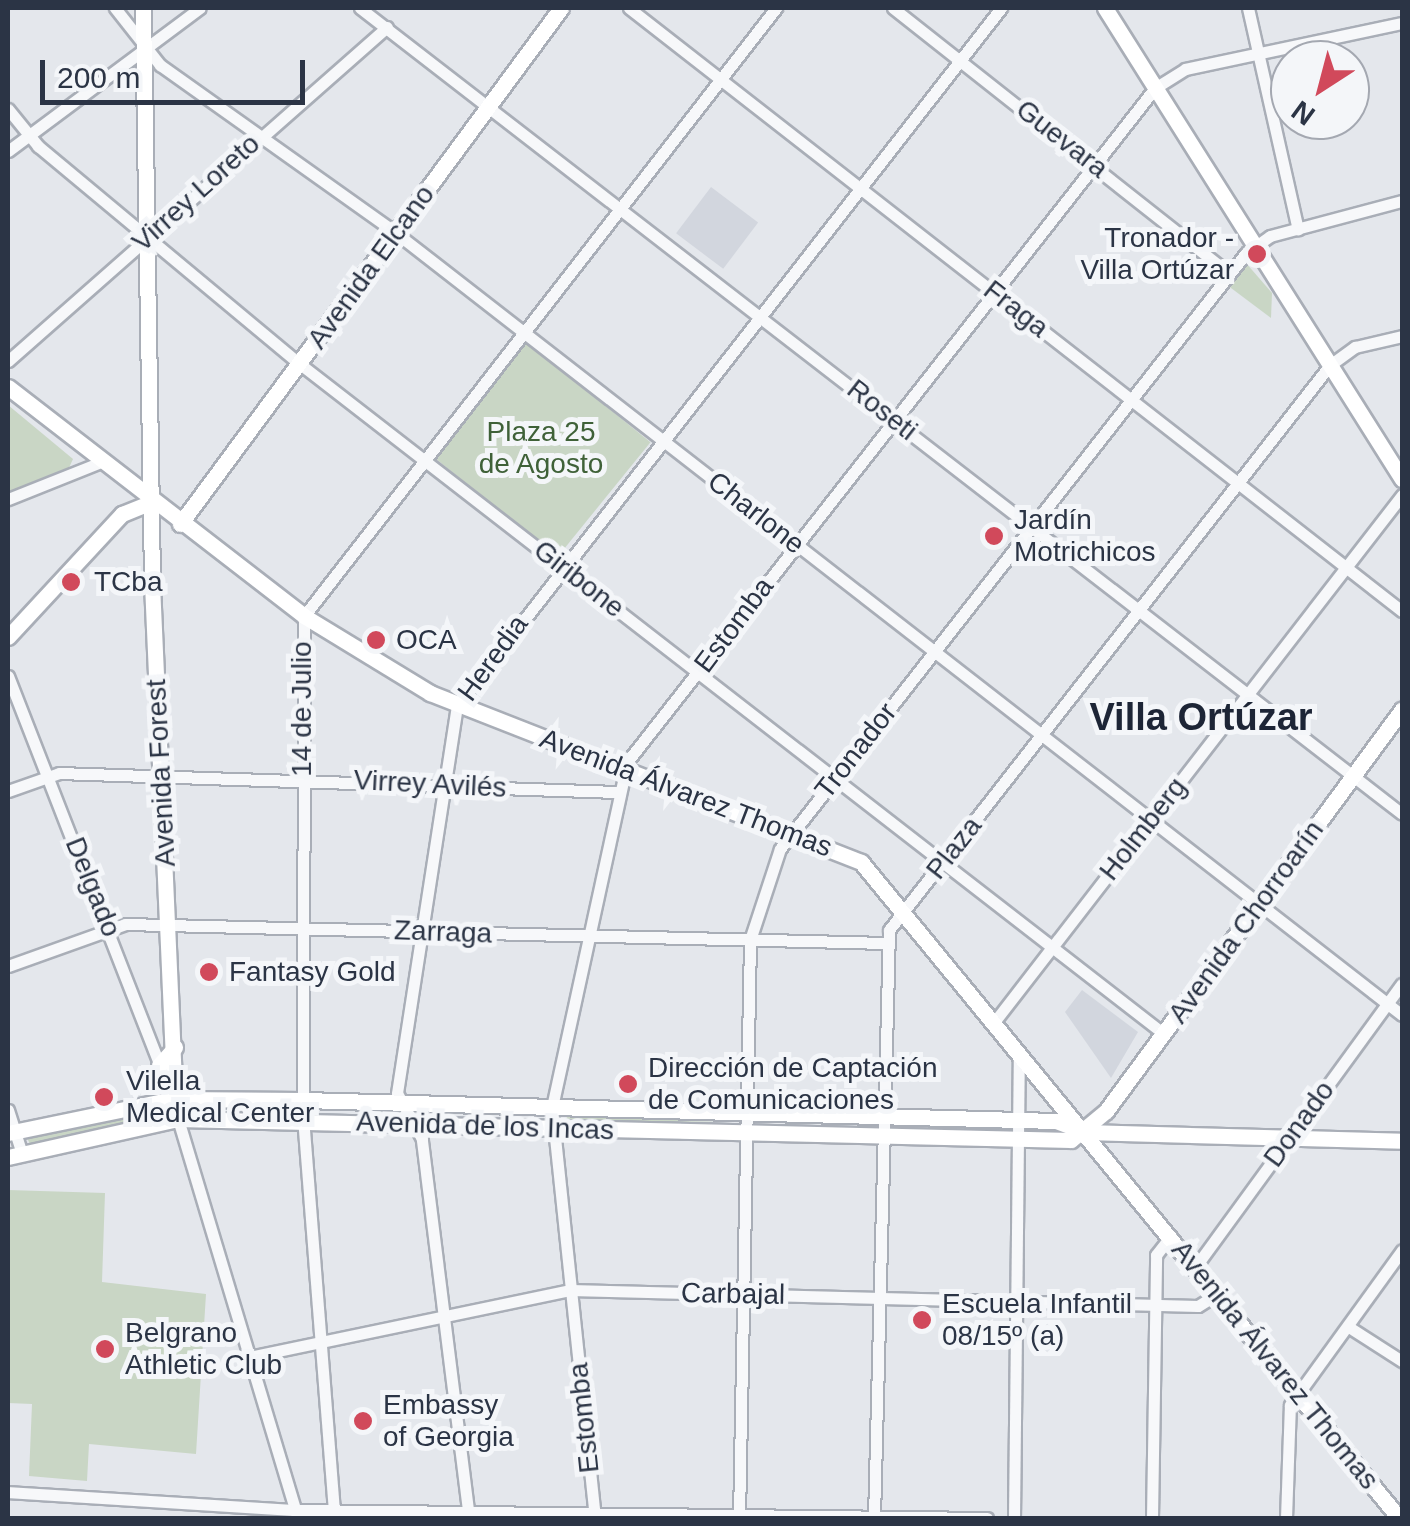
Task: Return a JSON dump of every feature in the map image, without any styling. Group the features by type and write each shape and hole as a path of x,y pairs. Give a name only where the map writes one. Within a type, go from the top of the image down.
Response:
{"main road":[{"name":"Avenida Forest","path":"143,8 151,502 173,1099 178,1118"},
{"name":"Avenida Elcano","path":"180,524 561,8"},
{"path":"1105,8 1402,479"},
{"name":"Avenida Álvarez Thomas","path":"8,387 151,502 304,616 457,706 861,862 1220,1294 1398,1518"},
{"path":"8,637 122,514 151,502"},
{"name":"Avenida Chorroarín","path":"1085,1132 1164,1034 1402,708"},
{"path":"159,1065 174,1048"},
{"name":"Avenida de los Incas","path":"11,1132 173,1099 1056,1120 1085,1132 1402,1141"},
{"name":"Avenida de los Incas","path":"15,1155 178,1118 1018,1140 1072,1140 1085,1132"}],"street":[{"name":"Charlone","path":"115,8 144,47 396,233 1148,822 1402,1015"},
{"path":"8,151 200,8"},
{"name":"Roseti","path":"360,8 622,206 1402,814"},
{"name":"Fraga","path":"629,8 1402,611"},
{"name":"14 de Julio","path":"334,1510 302,1120 304,616 776,8"},
{"name":"Guevara","path":"893,8 1229,272"},
{"name":"Heredia","path":"401,1102 417,932 457,706 660,439 1002,8"},
{"path":"1248,8 1298,229"},
{"name":"Estomba","path":"594,1516 552,1107 585,937 624,769 1155,88 1184,70 1402,24"},
{"name":"Virrey Loreto","path":"8,361 386,27"},
{"name":"Giribone","path":"8,109 28,136 300,364 1164,1034"},
{"name":"Tronador","path":"739,1516 750,940 791,833 1229,272 1254,246 1298,229 1402,201"},
{"name":"Plaza","path":"874,1517 886,943 904,910 1330,365 1355,346 1402,336"},
{"path":"8,500 101,462"},
{"name":"Holmberg","path":"995,1022 1402,495"},
{"name":"Delgado","path":"8,676 109,925 173,1099"},
{"name":"Virrey Avilés","path":"8,791 46,774 302,777 616,792"},
{"name":"Zarraga","path":"8,966 109,925 886,943"},
{"name":"Donado","path":"1196,1266 1402,984"},
{"path":"1014,1518 1019,1051"},
{"path":"401,1102 414,1125 469,1514"},
{"path":"8,1110 15,1155"},
{"name":"Avenida Forest","path":"178,1118 296,1514"},
{"path":"1152,1518 1156,1255 1172,1236"},
{"path":"1286,1518 1286,1423 1300,1393 1400,1257"},
{"name":"Carbajal","path":"249,1356 321,1337 570,1290 1198,1306 1220,1294"},
{"path":"1349,1327 1402,1362"},
{"path":"8,1492 296,1514 334,1510 987,1518"}],"shaded area":[{"path":"711,187 758,223 723,269 676,233"},
{"path":"1082,990 1138,1032 1111,1078 1065,1012"}],"green space":[{"path":"1246,263 1272,293 1271,318 1227,285"},
{"name":"Plaza 25 de Agosto","path":"523,339 650,442 557,557 430,454"},
{"path":"8,405 73,459 67,472 8,493"},
{"path":"158,1109 158,1117 30,1144 27,1138"},
{"path":"568,1113 725,1117 729,1121 565,1124"},
{"name":"Belgrano Athletic Club","path":"8,1190 105,1193 102,1282 206,1294 196,1454 89,1444 87,1481 29,1476 32,1404 8,1403"}],"place":[{"name":"Tronador - Villa Ortúzar","path":"1257,254"},
{"name":"Jardín Motrichicos","path":"994,536"},
{"name":"TCba","path":"71,582"},
{"name":"OCA","path":"376,640"},
{"name":"Fantasy Gold","path":"209,972"},
{"name":"Dirección de Captación de Comunicaciones","path":"628,1084"},
{"name":"Vilella Medical Center","path":"104,1097"},
{"name":"Escuela Infantil 08/15º (a)","path":"922,1320"},
{"name":"Belgrano Athletic Club","path":"105,1349"},
{"name":"Embassy of Georgia","path":"363,1421"}],"district":[{"name":"Villa Ortúzar","path":"1201,718"}]}
